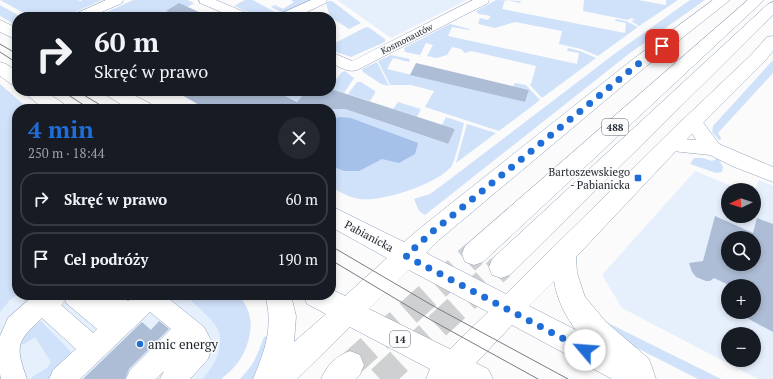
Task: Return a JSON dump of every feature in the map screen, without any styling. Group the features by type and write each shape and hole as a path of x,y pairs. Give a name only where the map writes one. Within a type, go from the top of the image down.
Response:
{"main road":[{"path":"276,379 432,232 638,64 723,0"},
{"name":"488","path":"474,254 756,0"},
{"name":"488","path":"501,267 773,7"},
{"path":"0,25 12,32"},
{"path":"448,373 564,252 693,121 757,59 773,41"},
{"path":"0,68 12,76"},
{"path":"40,96 50,104"},
{"path":"121,96 135,104"},
{"name":"Pabianicka","path":"336,219 641,379"},
{"path":"564,252 563,270 566,288 578,312 601,336 650,379"},
{"path":"268,379 275,364 283,332 282,309 279,300"},
{"name":"14","path":"325,300 448,373 478,379"}],"street":[{"path":"91,12 117,0"},
{"path":"205,0 233,12"},
{"path":"296,12 321,0"},
{"name":"Kosmonautów","path":"336,59 352,67 483,0"},
{"path":"693,121 713,149"},
{"path":"669,145 713,149 738,162 773,175"},
{"path":"14,379 7,357 11,336 16,326 27,314 52,300"},
{"path":"59,300 110,333"},
{"path":"59,300 110,333"},
{"path":"105,300 110,333"},
{"path":"62,379 144,300"},
{"path":"153,300 196,335 201,344 199,350 173,379"},
{"path":"139,379 187,328"}],"shaded area":[{"path":"0,0 102,0 75,12 22,12"},
{"path":"133,0 188,0 194,3 188,7 166,11 168,12 107,12"},
{"path":"245,0 253,0 275,12 249,12 234,6"},
{"path":"291,0 312,0 285,12 281,12 271,7 275,5 283,9 294,2"},
{"path":"337,0 467,0 391,38"},
{"path":"496,0 505,0 502,9 625,33 626,23 615,21 616,19 626,21 638,27 598,56 581,49 559,44 562,31 515,22 495,28 478,24 480,18 488,20 491,16 479,14 476,11"},
{"path":"507,0 521,1 520,3"},
{"path":"584,0 638,0 666,5 666,0 678,0 639,26 631,21 635,20 631,18 628,20 583,11"},
{"path":"690,0 705,0 630,53 425,215 419,211 414,199 430,194 617,52"},
{"path":"332,1 361,23 349,29 336,21 336,12 329,12 326,3"},
{"path":"0,5 12,12 12,23 0,16"},
{"path":"450,24 470,29 452,27 448,36 577,64 579,53 567,51 568,48 580,51 596,58 542,98 529,84 531,84 536,66 471,51 465,53 461,49 452,47 447,55 437,58 427,56 433,45 426,43 420,55 405,52 404,48"},
{"path":"368,27 385,39 385,42 351,57 336,52 336,42"},
{"path":"391,55 410,59 409,62 393,58 387,69 525,102 529,90 513,86 515,83 526,85 540,100 499,131 425,107 434,91 411,85 390,85 378,61"},
{"path":"773,60 773,73 718,133 721,138 720,141 712,132 713,126"},
{"path":"377,62 389,86 381,84 363,72 362,69"},
{"path":"345,71 354,78 344,93 336,91 336,80 342,72"},
{"path":"357,82 361,82 375,91 370,101 348,94"},
{"path":"0,84 12,96 23,104 12,104 12,299 0,312"},
{"path":"286,96 307,96 330,104 303,104"},
{"path":"398,102 421,109 417,117 393,109"},
{"path":"336,106 447,144 455,129 442,125 446,117 464,123 453,164 443,174 421,186 394,195 369,199 359,199 348,196 336,190"},
{"path":"339,117 351,118 418,143 415,154 399,163 382,159 359,171 344,171 336,168 336,118"},
{"path":"467,124 496,133 456,163"},
{"path":"694,158 703,158 712,161 718,158 723,167 722,172 716,173 690,164"},
{"path":"695,171 724,183 721,183 721,223 761,223 761,183 758,183 759,180 773,186 773,379 758,379 735,367 761,367 761,327 721,327 721,360 622,308 602,275"},
{"path":"12,299 12,300 242,300 249,314 251,323 250,333 241,358 221,379 0,379 0,312"},
{"path":"190,300 242,300 249,315 250,332 246,348 236,365 221,379 202,379 215,362 220,347 219,332 209,318"},
{"path":"599,317 610,324 721,379 698,379 637,348 609,333"},
{"path":"39,319 72,353 50,379 31,379 47,368 51,362 35,337 24,344 21,344 28,327"},
{"path":"273,334 253,379 240,379 253,364 264,337"}],"building":[{"path":"179,3 199,12 168,12 166,11"},
{"path":"416,63 529,90 525,102 410,75"},
{"path":"336,91 455,129 448,144 345,109 336,109 336,104 197,104 184,96 286,96 297,102 302,96 336,96"},
{"path":"715,216 721,219 721,223 731,223 749,231 721,231 721,271 761,271 761,231 754,231 756,223 761,223 761,220 773,224 773,332 749,319 761,319 761,279 721,279 721,281 714,278 710,281 706,281 696,277 692,272 689,263 703,261"},
{"name":"amic energy","path":"159,321 169,329 129,369 125,379 83,379 142,322 151,330"}],"tunnel":[{"path":"350,365 474,254"},
{"path":"380,379 501,267"}],"tram line":[{"path":"0,44 12,51"},
{"path":"0,52 12,60"},
{"path":"70,96 82,104"},
{"path":"85,96 99,104"},
{"path":"336,249 435,307 568,379"},
{"path":"336,263 431,320 538,379"}],"place":[{"name":"Bartoszewskiego - Pabianicka","path":"638,178"},
{"name":"amic energy","path":"140,344"}],"route":[{"path":"585,350 406,256 432,232 662,46"}]}
